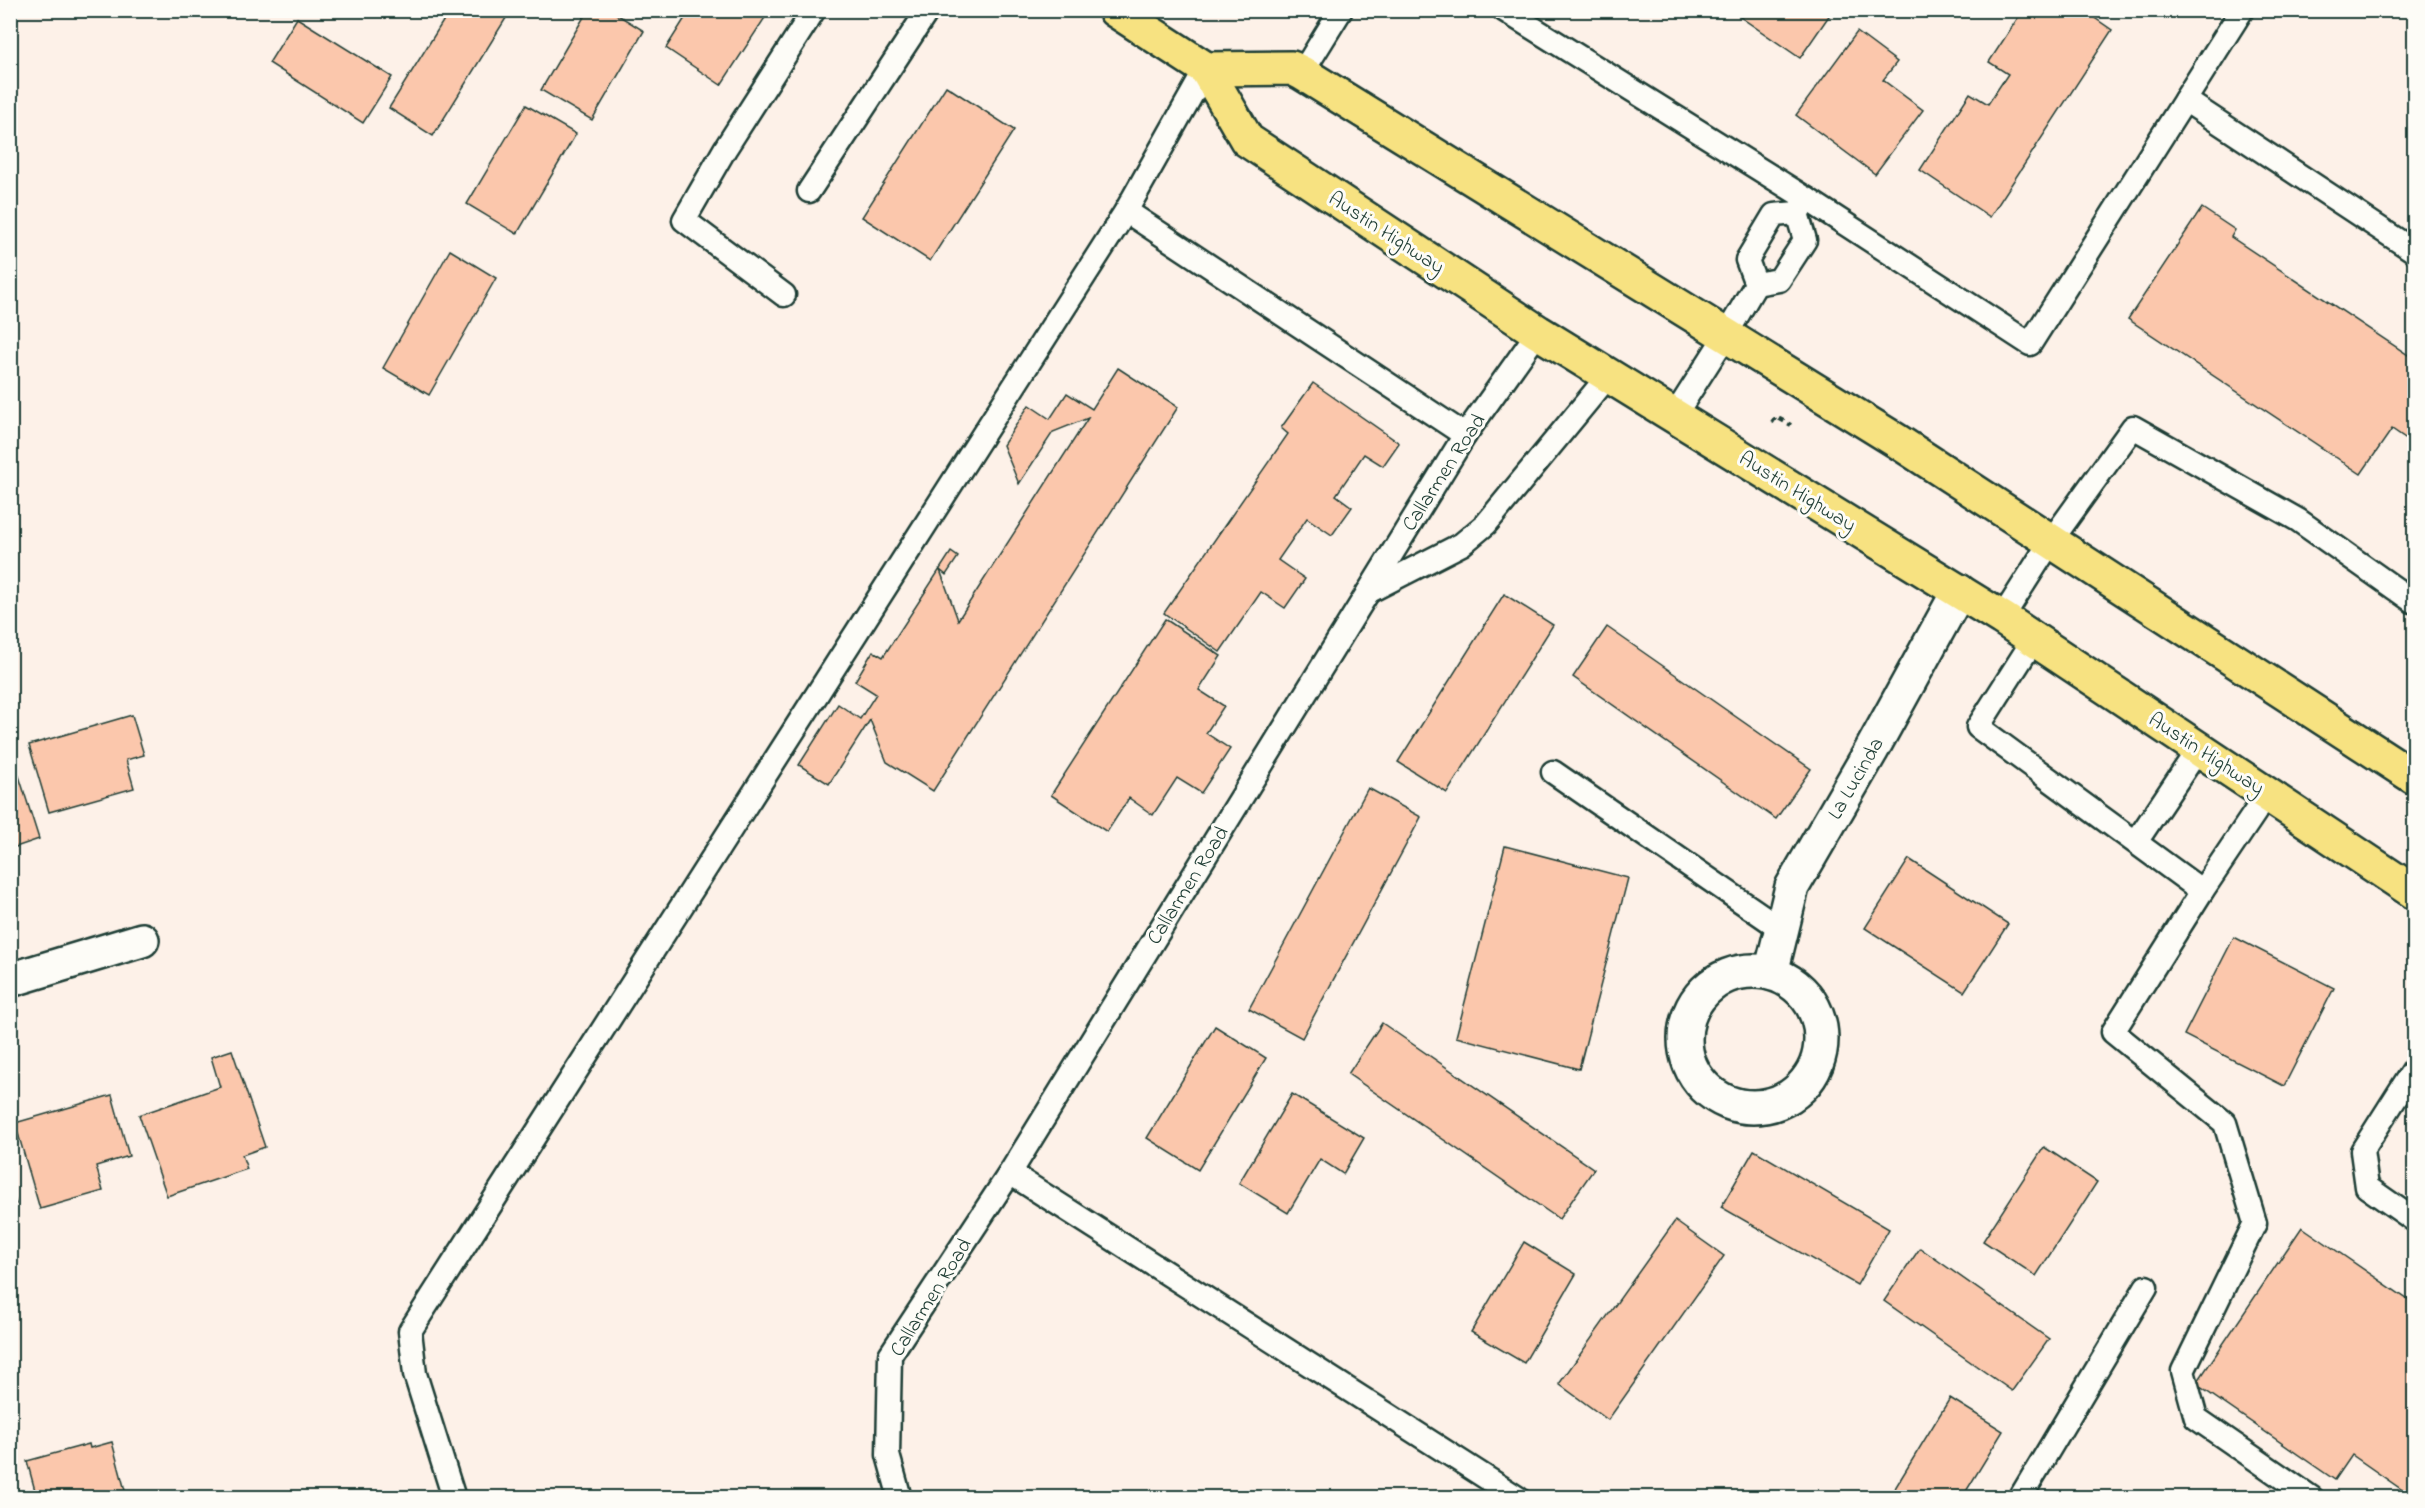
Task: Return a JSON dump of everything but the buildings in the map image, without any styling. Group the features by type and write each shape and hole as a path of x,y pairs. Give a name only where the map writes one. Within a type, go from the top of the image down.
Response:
{"main road":[{"name":"Austin Highway","path":"1115,10 1206,69 1246,140 1538,332 2002,618 2415,892"},
{"path":"1206,69 1292,68 1302,73 1897,441 2415,777"}],"street":[{"name":"La Lucinda","path":"1771,973 1780,928 1792,887 1871,751 1959,591"},
{"path":"10,980 142,940"},
{"path":"1740,971 1771,973 1785,978 1802,991 1814,1009 1821,1030 1820,1052 1813,1072 1800,1089 1782,1101 1761,1108 1740,1106 1718,1098 1699,1083 1688,1062 1684,1038 1688,1015 1700,994 1718,980 1740,971"}],"lane":[{"path":"784,295 684,220 725,149 813,10"},
{"path":"809,190 928,10"},
{"path":"1302,73 1341,10"},
{"path":"1504,10 1802,206 2030,344 2242,10"},
{"path":"454,1497 415,1374 410,1331 1126,211 1206,69"},
{"path":"2185,100 2415,250"},
{"path":"1756,284 1747,260 1774,215 1802,206"},
{"path":"1675,415 1756,284 1779,280 1804,240 1802,206"},
{"path":"1126,211 1465,435"},
{"name":"Callarmen Road","path":"900,1497 888,1455 890,1355 1010,1173 1465,435 1538,332"},
{"path":"1367,593 1462,544 1486,524 1609,375"},
{"path":"2002,618 2051,541 2133,427 2298,520 2415,602"},
{"path":"2034,639 1978,728 2202,891"},
{"path":"2136,842 2199,748"},
{"path":"1553,772 1780,928"},
{"path":"2268,793 2202,891 2113,1032 2225,1123 2255,1223 2182,1371 2196,1418 2312,1497"},
{"path":"2415,1069 2362,1151 2367,1187 2415,1220"},
{"path":"1010,1173 1518,1497"},
{"path":"2020,1497 2146,1287"}]}
